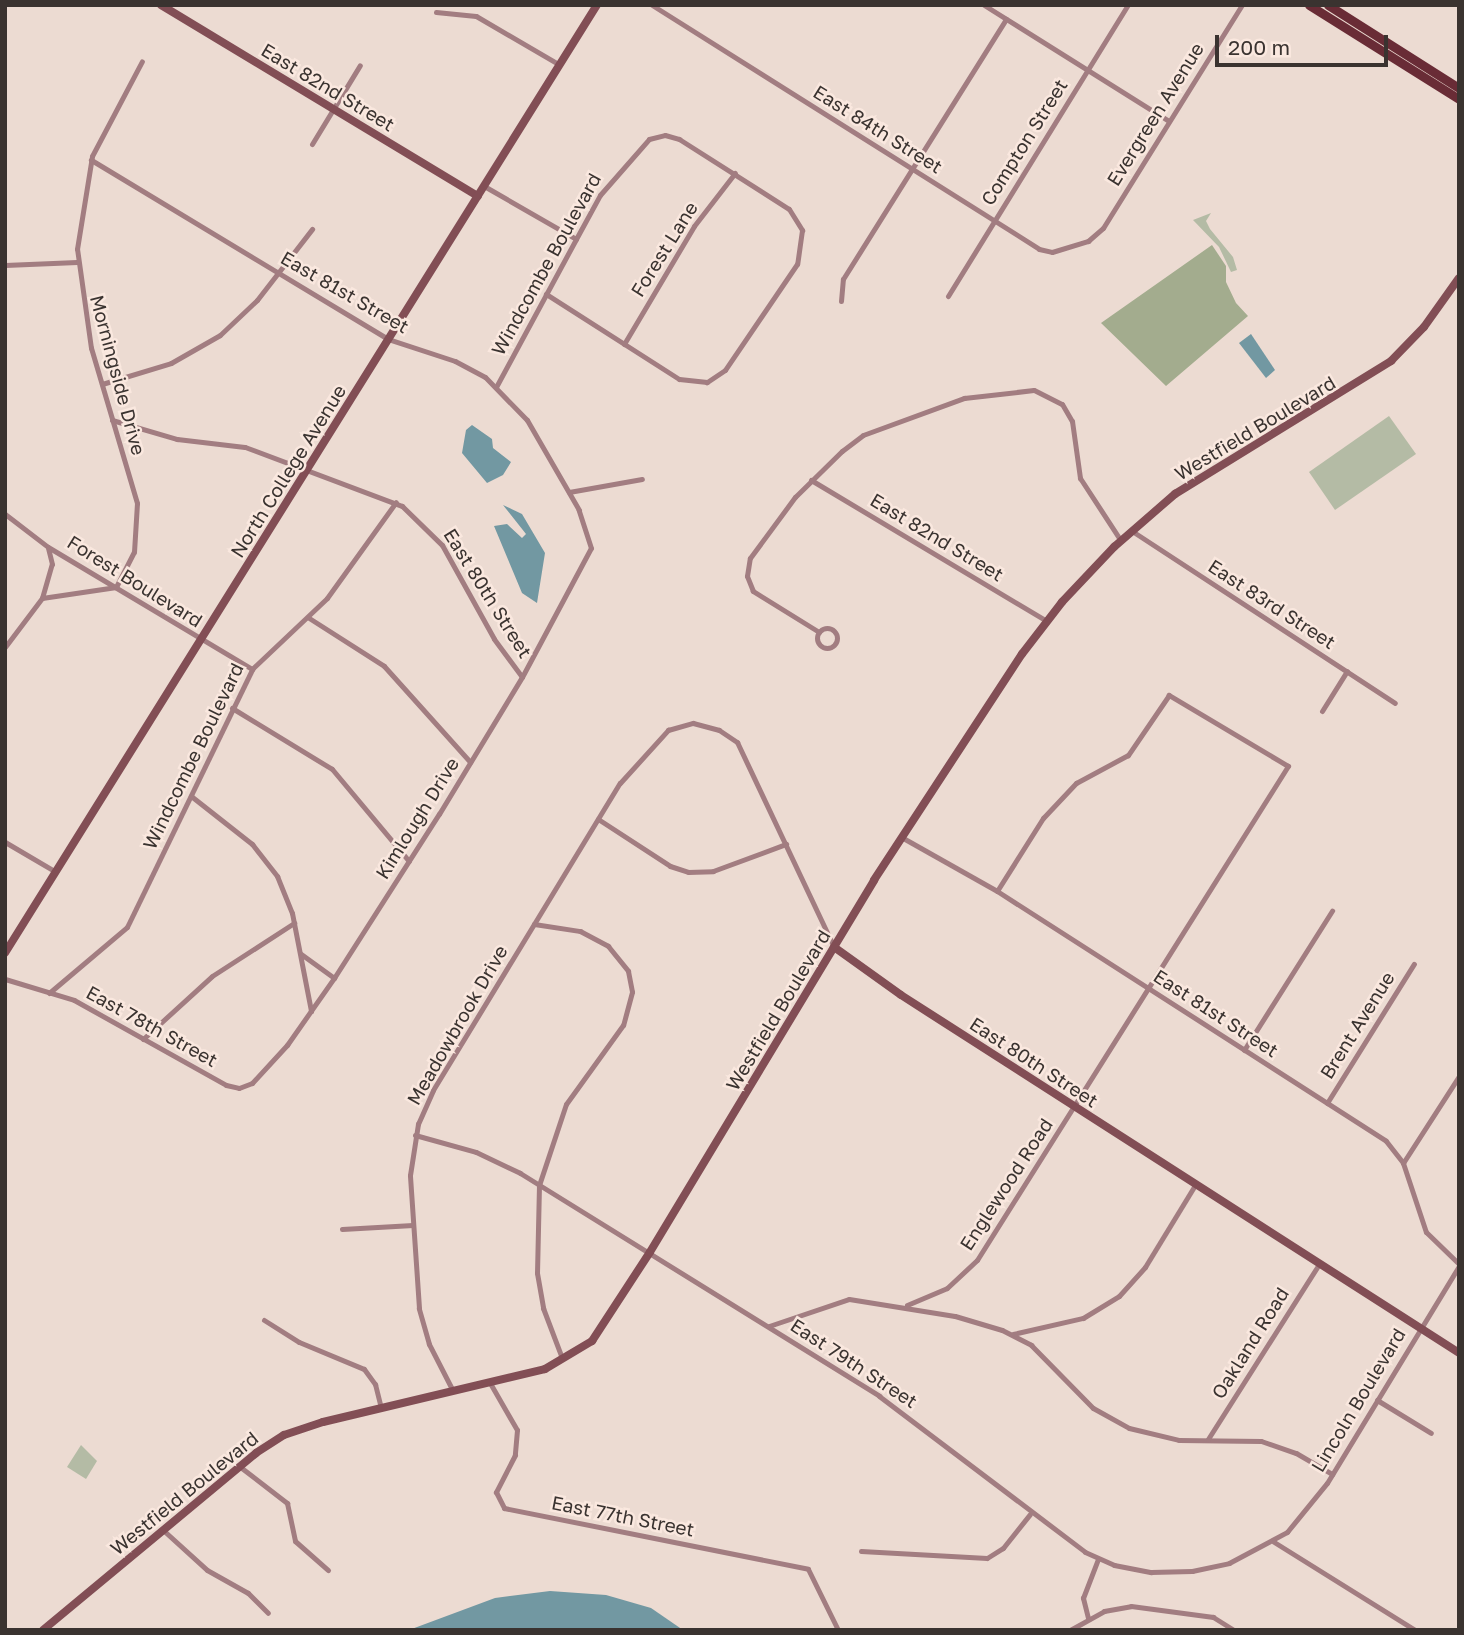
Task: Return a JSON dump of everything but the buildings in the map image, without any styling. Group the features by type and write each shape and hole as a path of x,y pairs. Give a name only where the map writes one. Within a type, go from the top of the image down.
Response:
{"main road":[{"path":"1308,5 1459,99"},
{"path":"1328,5 1459,88"}],"street":[{"name":"East 82nd Street","path":"161,5 172,8 478,196"},
{"name":"North College Avenue","path":"5,953 597,5"},
{"name":"East 84th Street","path":"652,5 911,170 1049,252 1092,238"},
{"path":"984,5 1169,121"},
{"name":"Compton Street","path":"948,296 1128,5"},
{"name":"Evergreen Avenue","path":"1092,238 1241,5"},
{"path":"436,12 476,16 560,65"},
{"path":"841,300 843,279 1006,19"},
{"name":"Morningside Drive","path":"116,587 132,558 138,521 86,329 77,262 91,160 142,61"},
{"path":"312,144 360,65"},
{"name":"Windcombe Boulevard","path":"496,387 576,239 619,169 644,142 660,135 679,139 734,173"},
{"name":"East 81st Street","path":"91,160 388,339 463,364 496,387 522,412 569,492 591,548"},
{"path":"546,295 679,379 701,383 725,370 794,270 802,253 802,230 789,209 734,173"},
{"name":"Forest Lane","path":"624,344 694,226 734,173"},
{"path":"484,186 576,239"},
{"path":"102,384 172,363 205,346 239,320 312,229"},
{"path":"5,265 77,262"},
{"name":"Westfield Boulevard","path":"43,1630 239,1466 294,1431 490,1383 564,1361 599,1333 834,947 1046,621 1121,541 1216,466 1381,369 1424,327 1459,278"},
{"path":"819,632 758,595 747,579 752,555 811,480 863,435 913,415 976,395 1040,391 1056,399 1070,416 1080,478 1121,541"},
{"name":"East 80th Street","path":"112,420 177,439 246,447 396,502 434,534 494,639 522,677"},
{"path":"569,492 642,479"},
{"name":"East 82nd Street","path":"811,480 1046,621"},
{"name":"Windcombe Boulevard","path":"49,993 127,928 252,669 309,618 396,502"},
{"name":"Forest Boulevard","path":"5,514 48,547 252,669"},
{"name":"East 83rd Street","path":"1132,531 1395,702"},
{"path":"5,647 42,598 52,564 48,547"},
{"name":"Kimlough Drive","path":"244,1087 264,1072 334,978 522,677 591,548"},
{"path":"42,598 116,587"},
{"path":"309,618 384,666 470,762"},
{"path":"1322,711 1347,671"},
{"name":"Englewood Road","path":"907,1305 947,1288 972,1266 1289,771 1280,760 1169,695 1128,755 1076,783 1040,822 997,891"},
{"path":"232,708 330,767 409,861"},
{"name":"East 80th Street","path":"685,723 719,730 737,741 834,947 901,995 1459,1353"},
{"name":"Meadowbrook Drive","path":"453,1392 421,1321 410,1175 415,1135 433,1090 598,820 645,751 669,729 685,723"},
{"path":"191,796 267,860 286,895 301,954 311,1011"},
{"path":"598,820 670,866 688,872 713,870 786,844"},
{"name":"East 81st Street","path":"903,838 997,891 1386,1141 1403,1163 1419,1220 1436,1245 1459,1265"},
{"path":"6,844 56,872"},
{"path":"1244,1050 1332,911"},
{"path":"143,1039 207,979 294,923"},
{"path":"534,924 580,931 608,946 628,971 632,992 623,1025 565,1106 539,1185 538,1284 564,1361"},
{"path":"301,954 334,978"},
{"name":"Brent Avenue","path":"1327,1103 1414,964"},
{"name":"East 78th Street","path":"5,979 74,1000 226,1085 244,1087"},
{"path":"1403,1163 1459,1076"},
{"name":"East 79th Street","path":"415,1135 476,1152 539,1185 650,1252 907,1415 1030,1514 1098,1559 1141,1570 1185,1572 1238,1560 1274,1542"},
{"path":"1013,1334 1073,1321 1115,1299 1145,1267 1195,1185"},
{"path":"342,1229 413,1225"},
{"name":"Oakland Road","path":"1208,1439 1319,1264"},
{"name":"Lincoln Boulevard","path":"1274,1542 1304,1513 1332,1474 1459,1265"},
{"path":"769,1326 841,1300 907,1305 1013,1334 1038,1350 1079,1395 1117,1423 1166,1439 1273,1444 1332,1474"},
{"path":"264,1320 299,1342 364,1369 375,1384 381,1408"},
{"name":"East 77th Street","path":"490,1383 514,1420 518,1436 514,1457 496,1492 504,1508 808,1569 838,1630"},
{"path":"1377,1400 1430,1433"},
{"path":"239,1466 287,1503 295,1541 328,1570"},
{"path":"861,1550 944,1559 987,1558 1003,1548 1030,1514"},
{"path":"163,1530 206,1570 248,1593 268,1614"},
{"path":"1274,1542 1415,1630"},
{"path":"1088,1618 1083,1598 1098,1559"},
{"path":"1070,1630 1088,1618 1113,1608 1140,1606 1213,1617 1234,1630"}],"green space":[{"path":"1211,213 1206,221 1233,257 1237,270 1231,272 1219,247 1193,220"},
{"path":"1212,245 1226,266 1226,282 1236,303 1248,316 1166,386 1101,323"},
{"path":"1389,416 1416,454 1335,510 1309,472"},
{"path":"81,1445 97,1461 86,1479 67,1467"}],"water":[{"path":"1251,334 1275,370 1266,378 1239,343"},
{"path":"472,425 492,439 493,448 511,462 503,475 487,483 462,453 466,430"},
{"path":"503,505 522,514 545,553 537,603 522,593 494,526 507,524 522,538 526,534"},
{"path":"550,1591 606,1595 651,1608 683,1630 409,1630 495,1598"}]}
